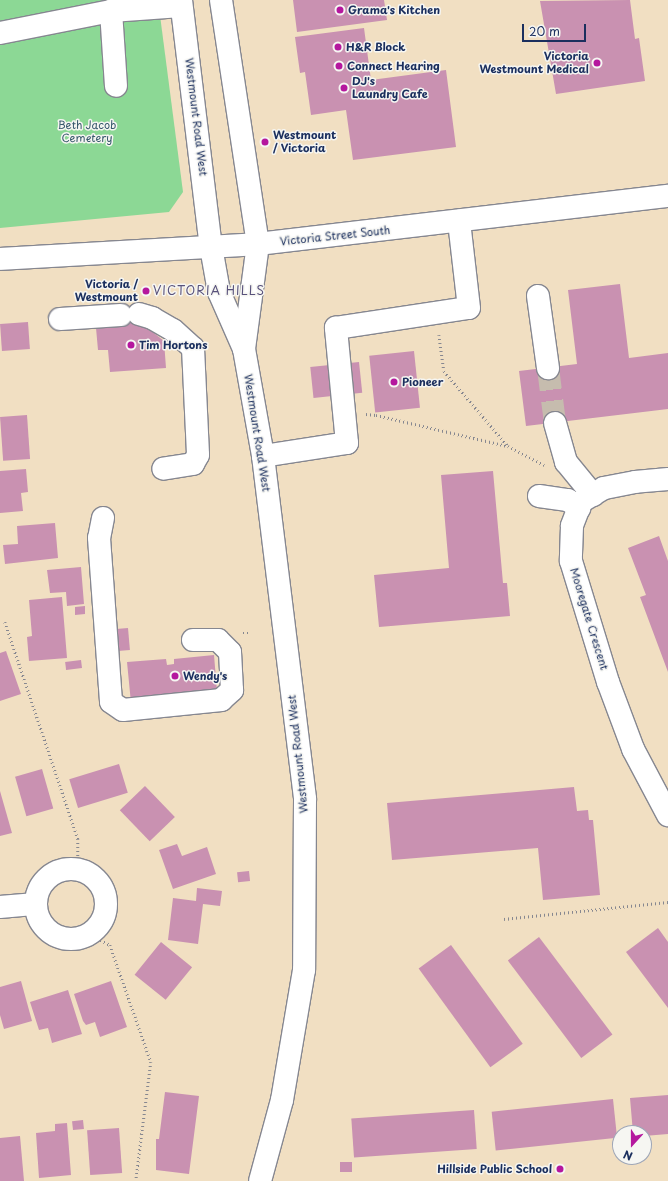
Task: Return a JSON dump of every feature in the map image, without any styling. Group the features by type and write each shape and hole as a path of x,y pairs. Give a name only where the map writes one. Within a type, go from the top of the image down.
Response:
{"main road":[{"name":"Westmount Road West","path":"221,0 258,244 244,349"},
{"name":"Westmount Road West","path":"181,3 211,247 219,292 244,349 263,456 305,807 304,970 282,1100 260,1181"},
{"path":"0,33 111,11 181,3"},
{"path":"111,11 116,86"},
{"name":"Victoria Street South","path":"0,260 258,244 668,196"},
{"path":"263,456 347,443 336,328 469,308 459,221"},
{"path":"538,296 548,368"},
{"path":"60,319 130,315 152,318 173,330 193,348 198,454 193,464 163,469"},
{"path":"555,422 566,462 586,501"},
{"path":"539,496 586,501 604,488 634,482 668,479"},
{"name":"Mooregate Crescent","path":"586,501 572,526 571,561 613,695 634,749 668,815"},
{"path":"104,518 99,538 111,702 123,710 221,700 232,690 230,652 218,640 193,640"},
{"path":"78,869 95,878 103,888 107,903 103,921 90,934 77,939 56,936 43,926 36,904 39,890 46,879 62,870 78,869"},
{"path":"0,906 36,904"}],"path":[{"path":"436,313 444,371 508,446"},
{"path":"344,414 376,415 508,446 550,468"},
{"path":"5,622 78,839 78,869"},
{"path":"504,919 668,902"},
{"path":"90,934 110,945 151,1062 136,1181"}],"green space":[{"name":"Beth Jacob Cemetery","path":"0,0 158,0 183,192 169,212 0,228"}],"building":[{"name":"Grama's Kitchen","path":"293,0 384,0 387,20 297,32"},
{"name":"Victoria Westmount Medical","path":"630,0 635,39 639,38 645,81 556,94 540,1"},
{"path":"364,28 371,80 446,70 456,147 353,160 346,110 311,115 305,72 300,73 295,37"},
{"path":"620,284 629,358 668,353 668,409 526,426 519,371 577,364 568,290"},
{"name":"Tim Hortons","path":"121,312 140,322 164,341 166,368 110,372 108,350 98,350 96,328 106,327"},
{"path":"28,322 30,349 2,351 0,324"},
{"name":"Pioneer","path":"414,351 420,408 375,412 369,356"},
{"path":"359,362 362,393 314,398 310,367"},
{"path":"27,415 30,459 3,461 0,417"},
{"path":"26,469 28,492 21,493 23,511 0,513 0,471"},
{"path":"493,471 503,583 507,583 510,616 379,627 374,575 449,568 441,475"},
{"path":"55,523 58,558 5,564 3,545 18,544 17,526"},
{"path":"659,536 668,561 668,672 640,597 646,595 628,548"},
{"path":"81,567 84,604 67,606 66,592 50,593 47,570"},
{"path":"62,597 67,658 29,661 27,637 32,636 29,600"},
{"path":"85,606 85,614 75,615 75,607"},
{"path":"128,628 130,650 115,651 113,629"},
{"path":"6,651 21,694 0,701 0,653"},
{"path":"214,655 217,691 131,703 127,662 166,659 167,665 174,664 174,659"},
{"path":"81,660 82,668 66,670 65,662"},
{"path":"119,764 128,793 78,808 69,779"},
{"path":"42,769 53,808 26,816 15,777"},
{"path":"145,786 175,817 150,841 120,810"},
{"path":"574,787 577,811 588,810 589,820 593,820 600,895 543,900 538,848 392,860 387,803"},
{"path":"0,791 12,833 0,836"},
{"path":"177,844 182,856 207,847 216,874 173,889 159,850"},
{"path":"249,871 250,881 238,882 237,872"},
{"path":"197,888 222,891 220,906 203,904 198,944 168,940 173,898 196,901"},
{"path":"658,928 668,942 668,1008 626,952"},
{"path":"539,937 612,1034 581,1058 508,960"},
{"path":"161,942 192,967 166,1000 135,975"},
{"path":"451,945 523,1044 490,1067 419,969"},
{"path":"21,981 32,1021 4,1029 0,1015 0,987"},
{"path":"111,981 127,1027 100,1037 95,1022 86,1025 83,1021 74,994"},
{"path":"68,990 82,1034 52,1043 48,1028 39,1030 30,1002"},
{"path":"165,1092 199,1096 189,1174 156,1170 156,1139 159,1139"},
{"path":"668,1095 668,1134 652,1135 652,1125 632,1125 630,1098"},
{"path":"613,1099 616,1125 612,1125 612,1138 496,1151 492,1112"},
{"path":"474,1110 477,1149 354,1157 351,1119"},
{"path":"83,1120 84,1129 73,1130 72,1121"},
{"path":"67,1123 71,1175 39,1178 36,1133 55,1131 55,1124"},
{"path":"119,1128 122,1173 90,1175 87,1130"},
{"path":"20,1136 24,1181 0,1181 0,1138"},
{"path":"340,1162 352,1162 352,1172 340,1172"}],"tunnel":[{"path":"548,368 555,423"}],"place":[{"name":"Grama's Kitchen","path":"340,10"},
{"name":"H&R Block","path":"338,47"},
{"name":"Victoria Westmount Medical","path":"597,63"},
{"name":"Connect Hearing","path":"339,66"},
{"name":"DJ's Laundry Cafe","path":"344,88"},
{"name":"Westmount / Victoria","path":"265,142"},
{"name":"Victoria / Westmount","path":"146,291"},
{"name":"Tim Hortons","path":"131,345"},
{"name":"Pioneer","path":"394,382"},
{"name":"Wendy's","path":"175,676"},
{"name":"Hillside Public School","path":"560,1169"}],"district":[{"name":"VICTORIA HILLS","path":"209,291"}]}
